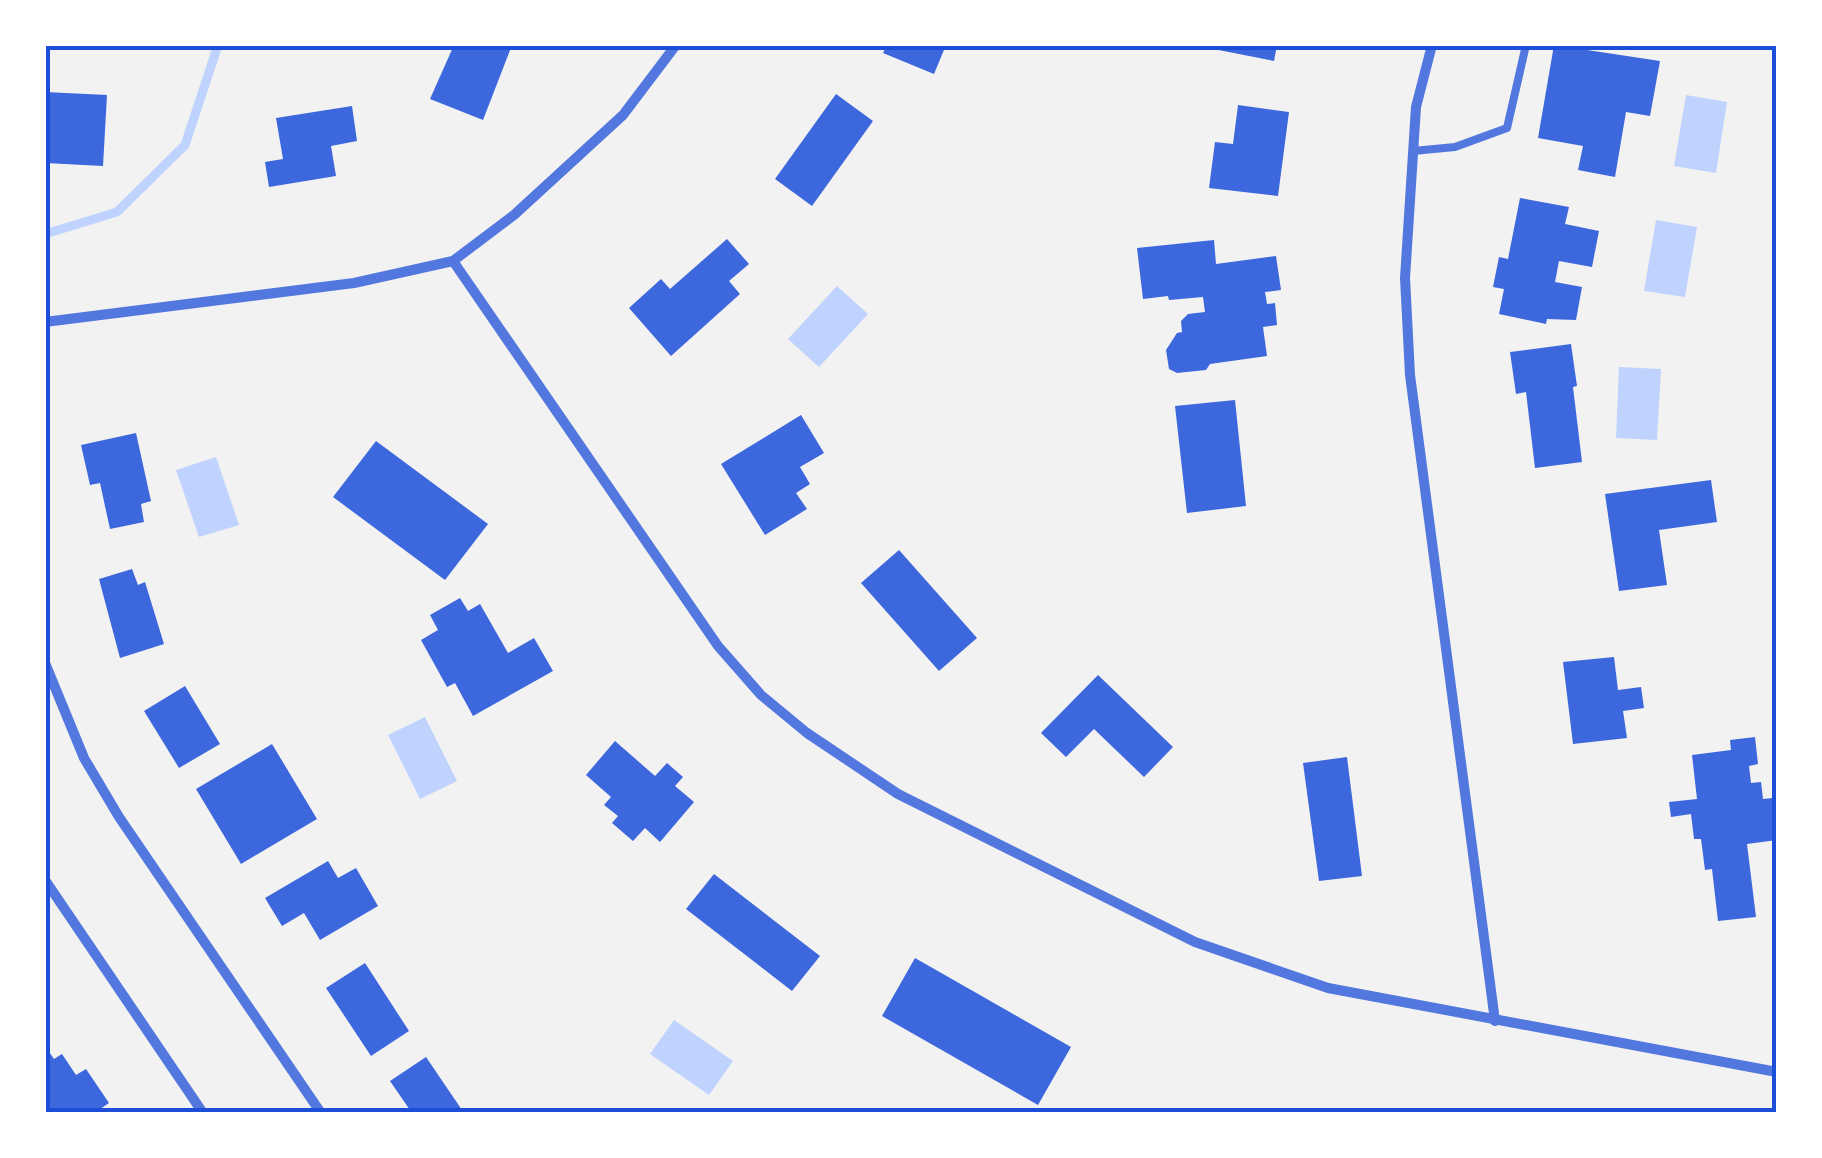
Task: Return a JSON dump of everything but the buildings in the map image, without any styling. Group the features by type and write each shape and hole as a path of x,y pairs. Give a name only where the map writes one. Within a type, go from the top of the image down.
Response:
{"street":[{"path":"45,322 354,283 453,261 514,215 624,115 676,45"},
{"path":"1432,45 1416,106 1413,151 1405,278 1410,375 1495,1021"},
{"path":"453,261 718,646 761,694 808,733 898,794 1195,942 1328,988 1777,1072"},
{"path":"45,663 84,758 119,817 321,1113"},
{"path":"45,880 203,1113"}],"lane":[{"path":"1413,151 1456,146 1507,128 1526,45"}],"water":[{"path":"1686,95 1727,102 1716,173 1674,166"},
{"path":"1656,220 1697,227 1685,297 1644,291"},
{"path":"837,286 868,314 819,367 788,339"},
{"path":"1619,367 1661,369 1657,440 1616,438"},
{"path":"216,457 239,525 199,537 176,470"},
{"path":"425,717 457,781 420,799 388,735"},
{"path":"674,1020 733,1061 709,1095 650,1054"}],"waterway":[{"path":"45,234 117,212 185,145 218,45"}]}
